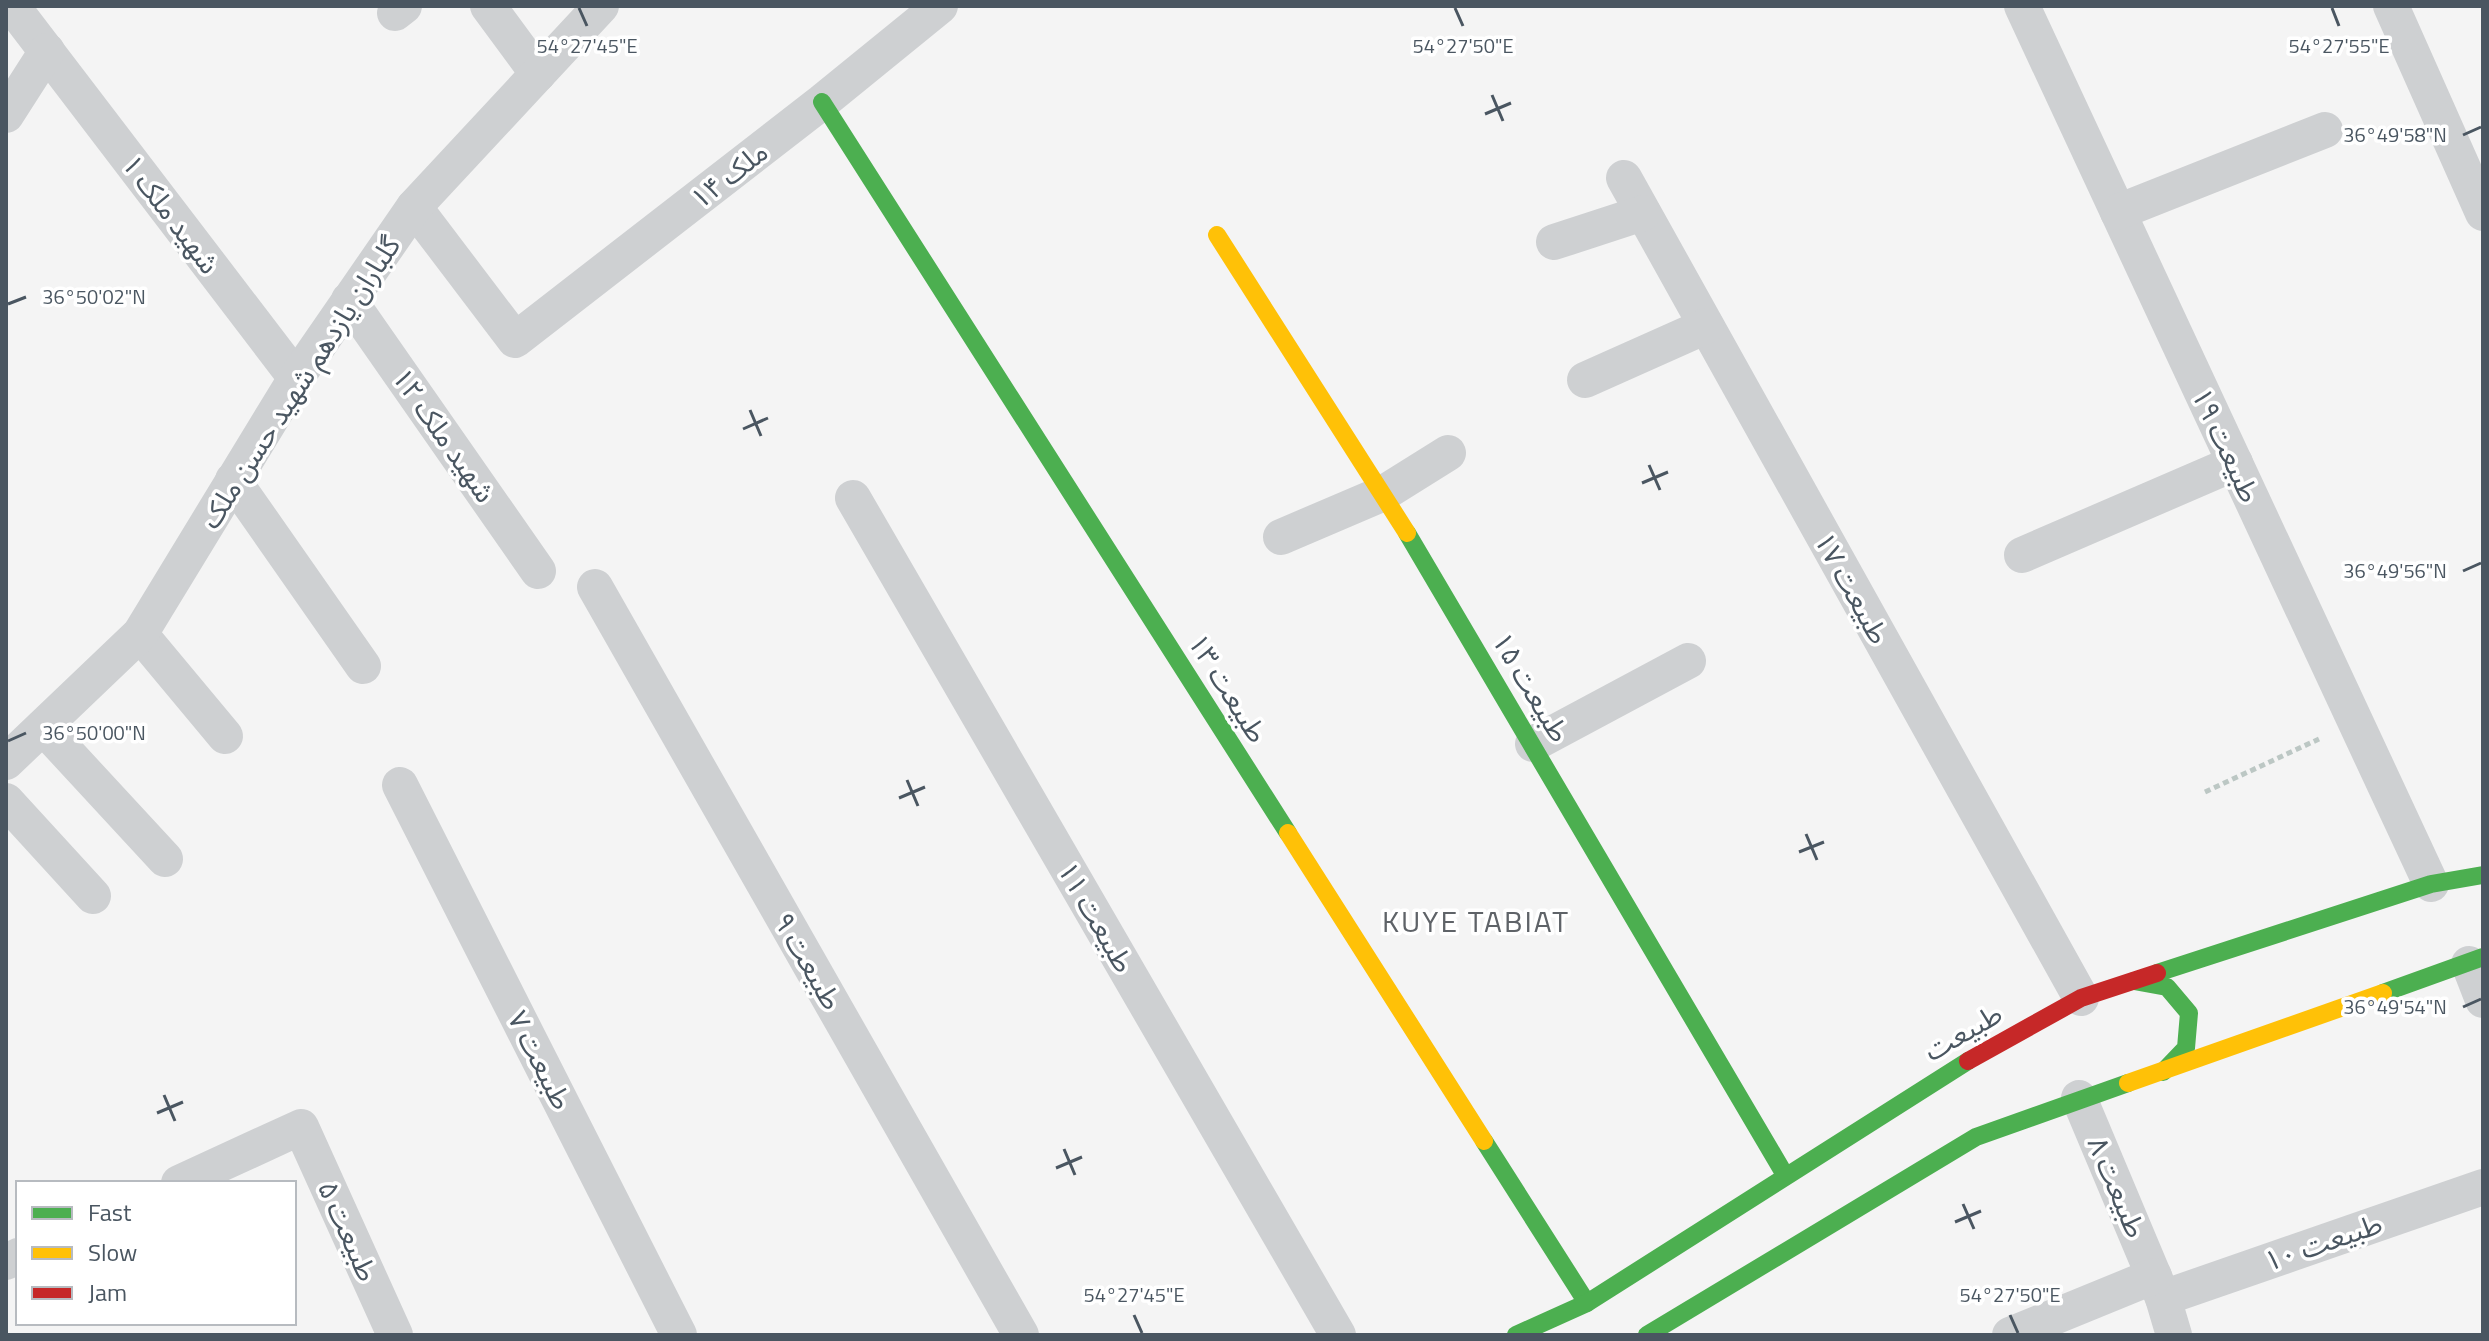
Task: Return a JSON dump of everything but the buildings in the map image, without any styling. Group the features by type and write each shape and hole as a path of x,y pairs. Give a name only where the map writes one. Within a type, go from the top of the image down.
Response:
{"street":[{"name":"۱ شهید ملک","path":"12,6 296,378"},
{"path":"488,6 538,74"},
{"name":"گلباران یازدهم شهید حسن ملک","path":"6,762 140,634 296,378 414,207 601,6"},
{"name":"ملک ۱۴","path":"414,207 515,340 822,102 940,6"},
{"name":"طبیعت ۱۹","path":"2022,6 2431,884"},
{"path":"2391,6 2483,213"},
{"path":"6,115 47,51"},
{"name":"طبیعت ۱۳","path":"822,102 1587,1303"},
{"path":"2118,212 2325,130"},
{"name":"طبیعت ۱۷","path":"1624,178 2081,998"},
{"path":"1554,242 1643,213"},
{"name":"طبیعت ۱۵","path":"1217,235 1384,493 1785,1175"},
{"name":"۱۲ شهید ملک","path":"349,300 538,571"},
{"path":"1585,380 1706,326"},
{"path":"1281,537 1384,493 1448,453"},
{"path":"2022,555 2235,463"},
{"path":"233,480 363,666"},
{"name":"طبیعت ۱۱","path":"853,498 1338,1335"},
{"name":"طبیعت ۹","path":"595,587 1021,1335"},
{"path":"140,634 225,736"},
{"path":"1533,744 1688,661"},
{"path":"43,727 165,859"},
{"name":"طبیعت ۷","path":"400,785 679,1335"},
{"path":"6,801 93,896"},
{"name":"طبیعت","path":"1516,1335 1587,1303 1958,1066 2081,998 2431,884 2483,875"},
{"path":"1664,1331 1817,1230 1976,1137 2079,1098 2163,1072 2476,961 2483,1000"},
{"path":"2134,981 2167,987 2189,1013 2186,1048 2163,1072"},
{"name":"۸ طبیعت","path":"2079,1098 2159,1287 2174,1335"},
{"name":"۵ طبیعت","path":"183,1181 301,1127 395,1335"},
{"name":"۱۰ طبیعت","path":"2010,1335 2483,1187"}],"path":[{"path":"2205,792 2356,721"}],"traffic: fast":[{"path":"822,102 1288,833"},
{"path":"1407,533 1785,1175"},
{"path":"2157,973 2431,884 2483,875"},
{"path":"2383,993 2483,957"},
{"path":"2134,981 2167,987 2189,1013 2186,1048 2163,1072"},
{"path":"1516,1335 1587,1303 1968,1061"},
{"path":"1647,1335 1976,1137 2128,1083"},
{"path":"1484,1141 1587,1303"}],"traffic: slow":[{"path":"1217,235 1407,533"},
{"path":"1288,833 1484,1141"},
{"path":"2128,1083 2383,993"}],"traffic: jam":[{"path":"1968,1061 2081,998 2157,973"}],"district":[{"name":"KUYE TABIAT","path":"1476,922"}]}
